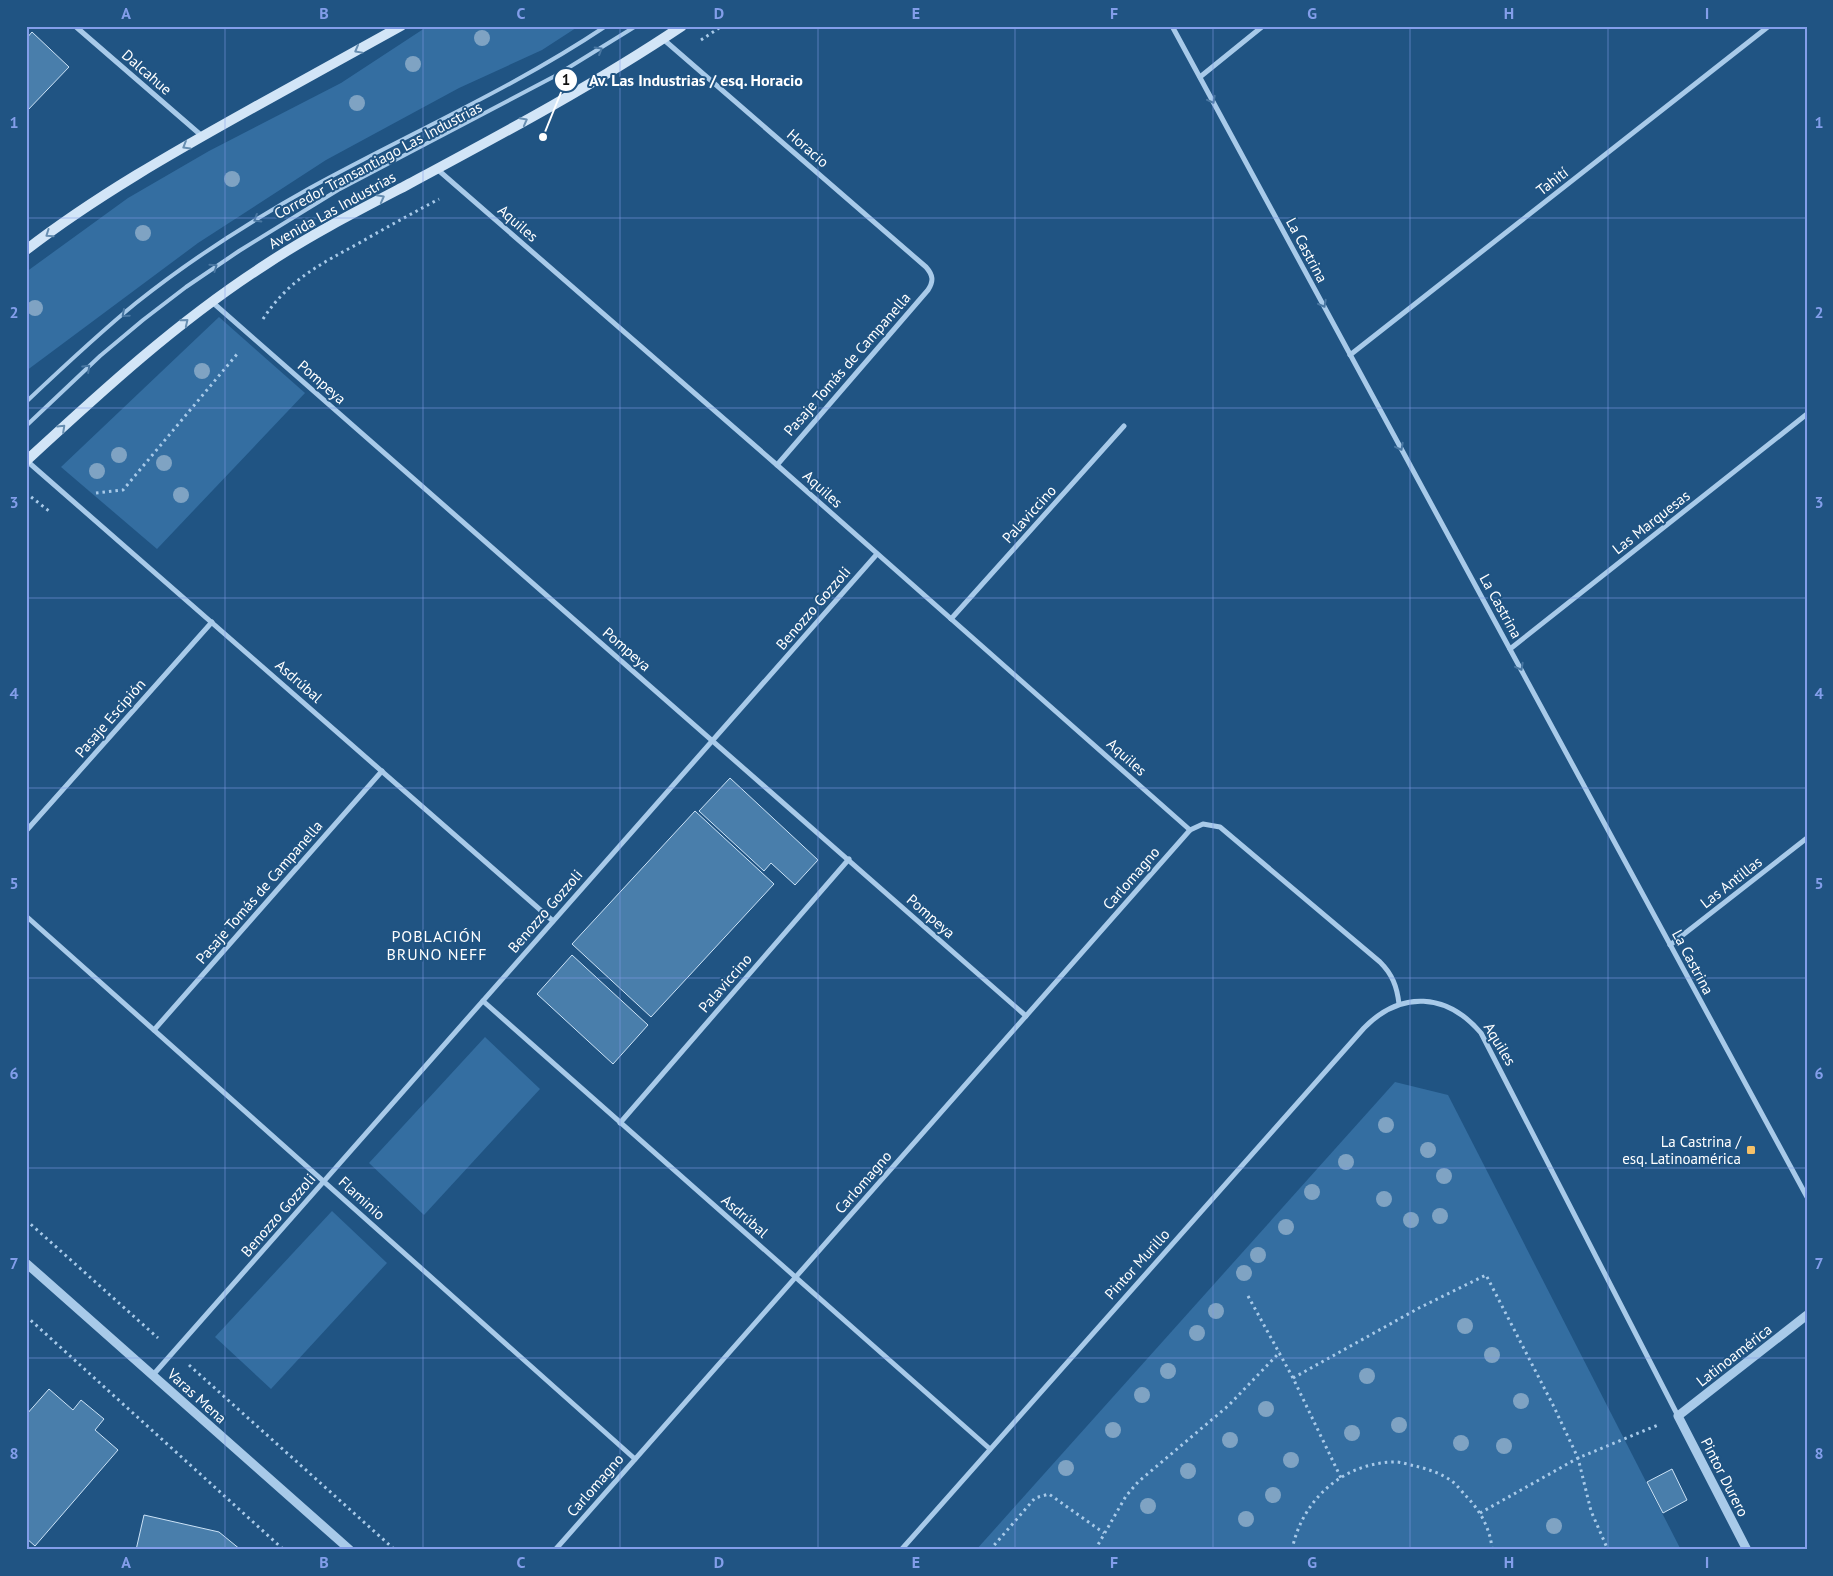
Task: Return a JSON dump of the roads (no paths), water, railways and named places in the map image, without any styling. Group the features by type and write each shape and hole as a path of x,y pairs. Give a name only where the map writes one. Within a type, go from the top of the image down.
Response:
{"main road":[{"path":"26,250 85,208 202,136 401,26"},
{"name":"Avenida Las Industrias","path":"26,461 118,377 211,301 266,264 325,229 537,115 682,26"}],"street":[{"name":"Dalcahue","path":"75,26 202,136"},
{"name":"La Castrina","path":"1172,26 1807,1197"},
{"path":"1200,77 1263,26"},
{"name":"Tahití","path":"1350,355 1769,26"},
{"name":"Horacio","path":"663,39 926,267 931,272 932,278"},
{"name":"Aquiles","path":"436,169 777,465 1190,830"},
{"name":"Pasaje Tomás de Campanella","path":"777,465 928,290 932,285 932,278"},
{"name":"Pompeya","path":"211,301 1026,1016"},
{"name":"Las Marquesas","path":"1510,649 1807,414"},
{"name":"Palaviccino","path":"952,619 1124,426"},
{"name":"Asdrúbal","path":"26,461 553,921"},
{"name":"Benozzo Gozzoli","path":"153,1375 877,554"},
{"name":"Pasaje Escipión","path":"26,832 212,622"},
{"name":"Pasaje Tomás de Campanella","path":"154,1030 382,771"},
{"path":"1190,830 1204,824 1220,828 1380,962 1389,971 1395,982 1399,1004"},
{"name":"Carlomagno","path":"555,1550 1190,830"},
{"name":"Las Antillas","path":"1670,945 1807,838"},
{"name":"Palaviccino","path":"620,1123 849,860"},
{"name":"Flaminio","path":"26,916 635,1459"},
{"name":"Asdrúbal","path":"482,1001 990,1449"},
{"name":"Aquiles","path":"1399,1004 1418,1001 1437,1003 1456,1010 1470,1020 1481,1033 1678,1416"},
{"name":"Pintor Murillo","path":"901,1550 1364,1028 1381,1013 1399,1004"},
{"name":"Varas Mena","path":"26,1263 350,1550"},
{"name":"Latinoamérica","path":"1678,1416 1807,1315"},
{"name":"Pintor Durero","path":"1678,1416 1747,1550"}],"lane":[{"name":"Corredor Transantiago Las Industrias","path":"26,402 136,304 196,259 244,227 310,188 539,66 606,26"},
{"name":"Corredor Transantiago Las Industrias","path":"26,426 100,356 143,320 239,250 338,190 555,76 636,26"}],"place":[{"name":"Av. Las Industrias / esq. Horacio","path":"543,137"},
{"name":"La Castrina / esq. Latinoamérica","path":"1751,1150"}],"district":[{"name":"POBLACIÓN BRUNO NEFF","path":"437,945"}]}
